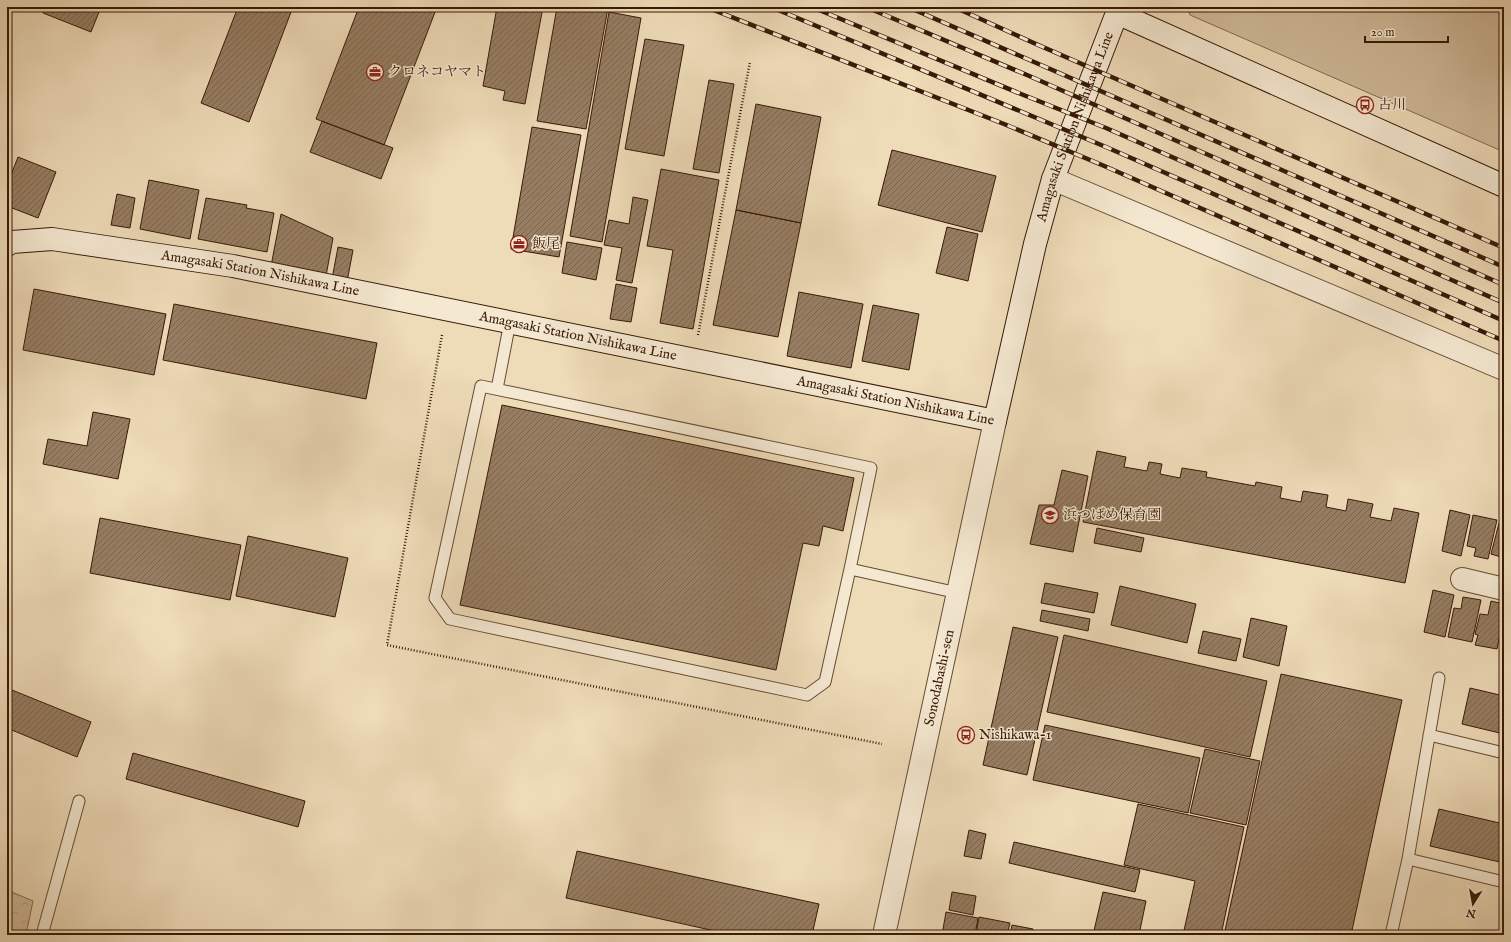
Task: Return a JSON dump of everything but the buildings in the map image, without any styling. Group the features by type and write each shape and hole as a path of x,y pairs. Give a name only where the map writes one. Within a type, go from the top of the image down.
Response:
{"main road":[{"name":"Amagasaki Station Nishikawa Line","path":"7,245 12,242 52,240 233,266 995,421 1035,244 1053,179 1118,10 1504,186"},
{"path":"1053,179 1504,369"},
{"name":"Sonodabashi-sen","path":"884,935 995,421"},
{"path":"1462,579 1504,589"}],"lane":[{"path":"496,389 510,322"},
{"path":"481,386 871,468 850,569 825,682 808,695 450,619 435,598 481,386"},
{"path":"850,569 958,593"},
{"path":"1391,935 1408,859 1439,678"},
{"path":"1429,735 1504,753"},
{"path":"42,935 79,801"},
{"path":"1408,859 1504,882"}],"path":[{"path":"694,359 750,62"},
{"path":"446,309 387,645 882,744"}],"green space":[{"path":"1187,7 1504,7 1504,152 1190,15"},
{"path":"7,890 33,901 26,935 7,933"}],"railway":[{"path":"706,7 1004,124 1102,165 1504,341"},
{"path":"771,7 1106,147 1504,321"},
{"path":"812,7 1106,128 1504,303"},
{"path":"866,7 1027,75 1504,285"},
{"path":"908,7 1504,267"},
{"path":"954,7 1504,248"}],"place":[{"name":"クロネコヤマト","path":"375,72"},
{"name":"古川","path":"1365,105"},
{"name":"飯尾","path":"519,244"},
{"name":"浜つばめ保育園","path":"1050,515"},
{"name":"Nishikawa-1","path":"966,735"}]}
